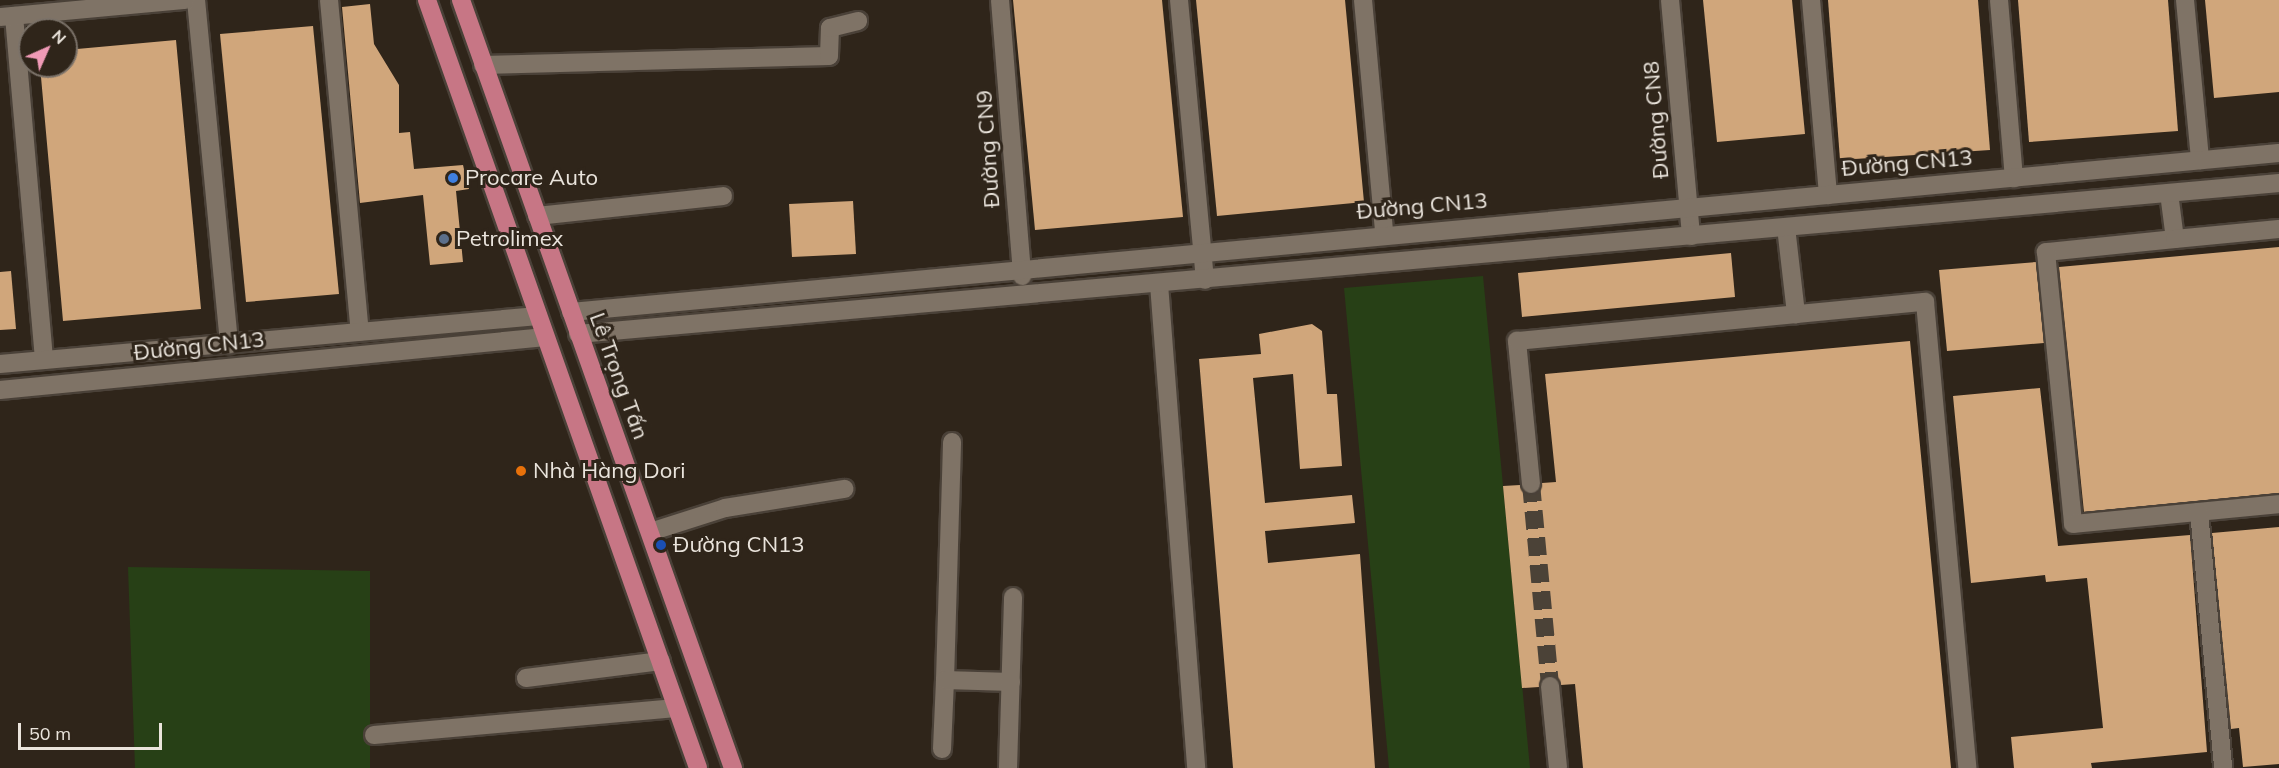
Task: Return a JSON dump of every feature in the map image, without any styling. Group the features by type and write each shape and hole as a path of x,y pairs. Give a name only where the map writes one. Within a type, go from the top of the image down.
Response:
{"main road":[{"path":"427,0 698,768"},
{"name":"Lê Trọng Tấn","path":"461,0 733,768"},
{"path":"538,316 571,312"},
{"path":"545,337 578,334"}],"street":[{"path":"44,360 7,17 185,0"},
{"path":"196,0 229,344"},
{"path":"329,0 360,332"},
{"name":"Đường CN9","path":"1000,0 1024,293"},
{"path":"1179,0 1205,280"},
{"path":"1363,0 1384,233"},
{"name":"Đường CN8","path":"1670,0 1691,236"},
{"path":"1811,0 1828,195"},
{"path":"1999,0 2014,178"},
{"path":"2185,0 2200,160"},
{"path":"483,65 829,56 830,28 858,21"},
{"name":"Đường CN13","path":"571,312 1384,233 2279,153"},
{"path":"578,334 2279,183"},
{"path":"2169,193 2175,239"},
{"path":"537,216 723,195"},
{"path":"1786,227 1796,314"},
{"path":"2279,230 2046,252 2073,524 2279,504"},
{"path":"931,276 936,301"},
{"path":"1159,284 1196,768"},
{"path":"1531,484 1518,341 1924,302 1966,768"},
{"name":"Đường CN13","path":"0,364 538,316"},
{"name":"Đường CN13","path":"0,390 545,337"},
{"path":"207,346 209,370"},
{"path":"942,749 952,442"},
{"path":"650,532 725,508 844,489"},
{"path":"2199,512 2223,768"},
{"path":"1008,768 1013,597"},
{"path":"526,678 661,661"},
{"path":"945,680 1011,682"},
{"path":"1550,686 1558,768"},
{"path":"374,735 676,708"}],"green space":[{"path":"1483,276 1530,768 1389,768 1344,288"},
{"path":"128,567 370,571 370,768 135,768"}],"building":[{"path":"1013,0 1162,0 1183,217 1035,230"},
{"path":"1196,0 1345,0 1364,202 1217,216"},
{"path":"1703,0 1792,0 1805,134 1717,142"},
{"path":"1828,0 1978,0 1990,150 1840,160"},
{"path":"2018,0 2168,0 2178,131 2029,142"},
{"path":"2205,0 2279,0 2279,92 2214,98"},
{"path":"370,4 374,44 399,85 399,133 410,132 414,169 463,165 469,189 456,191 463,262 430,265 423,195 360,203 342,7"},
{"path":"313,26 339,294 246,302 220,34"},
{"path":"176,40 201,309 63,321 41,78 78,78 78,49"},
{"path":"853,201 856,254 792,257 789,204"},
{"path":"2279,247 2279,493 2084,512 2059,267"},
{"path":"1731,253 1735,297 1522,317 1518,273"},
{"path":"2036,262 2044,343 1947,351 1939,270"},
{"path":"11,271 16,329 0,330 0,272"},
{"path":"1312,324 1322,331 1327,394 1337,394 1342,466 1300,469 1293,374 1253,378 1265,503 1352,495 1355,523 1265,531 1268,563 1360,554 1375,768 1233,768 1199,359 1261,354 1259,334"},
{"path":"1910,341 1951,768 1583,768 1575,684 1561,685 1550,675 1539,687 1522,688 1503,486 1520,485 1532,495 1542,483 1556,482 1545,374"},
{"path":"2040,388 2058,546 2190,535 2207,752 2091,763 2092,768 2014,768 2011,737 2103,728 2087,578 2046,582 2045,575 1971,583 1953,396"},
{"path":"2279,527 2279,764 2243,767 2239,728 2231,729 2212,533"}],"tunnel":[{"path":"1531,484 1550,686"}],"place":[{"name":"Procare Auto","path":"453,178"},
{"name":"Petrolimex","path":"444,239"},
{"name":"Nhà Hàng Dori","path":"521,471"},
{"name":"Đường CN13","path":"661,545"}]}
